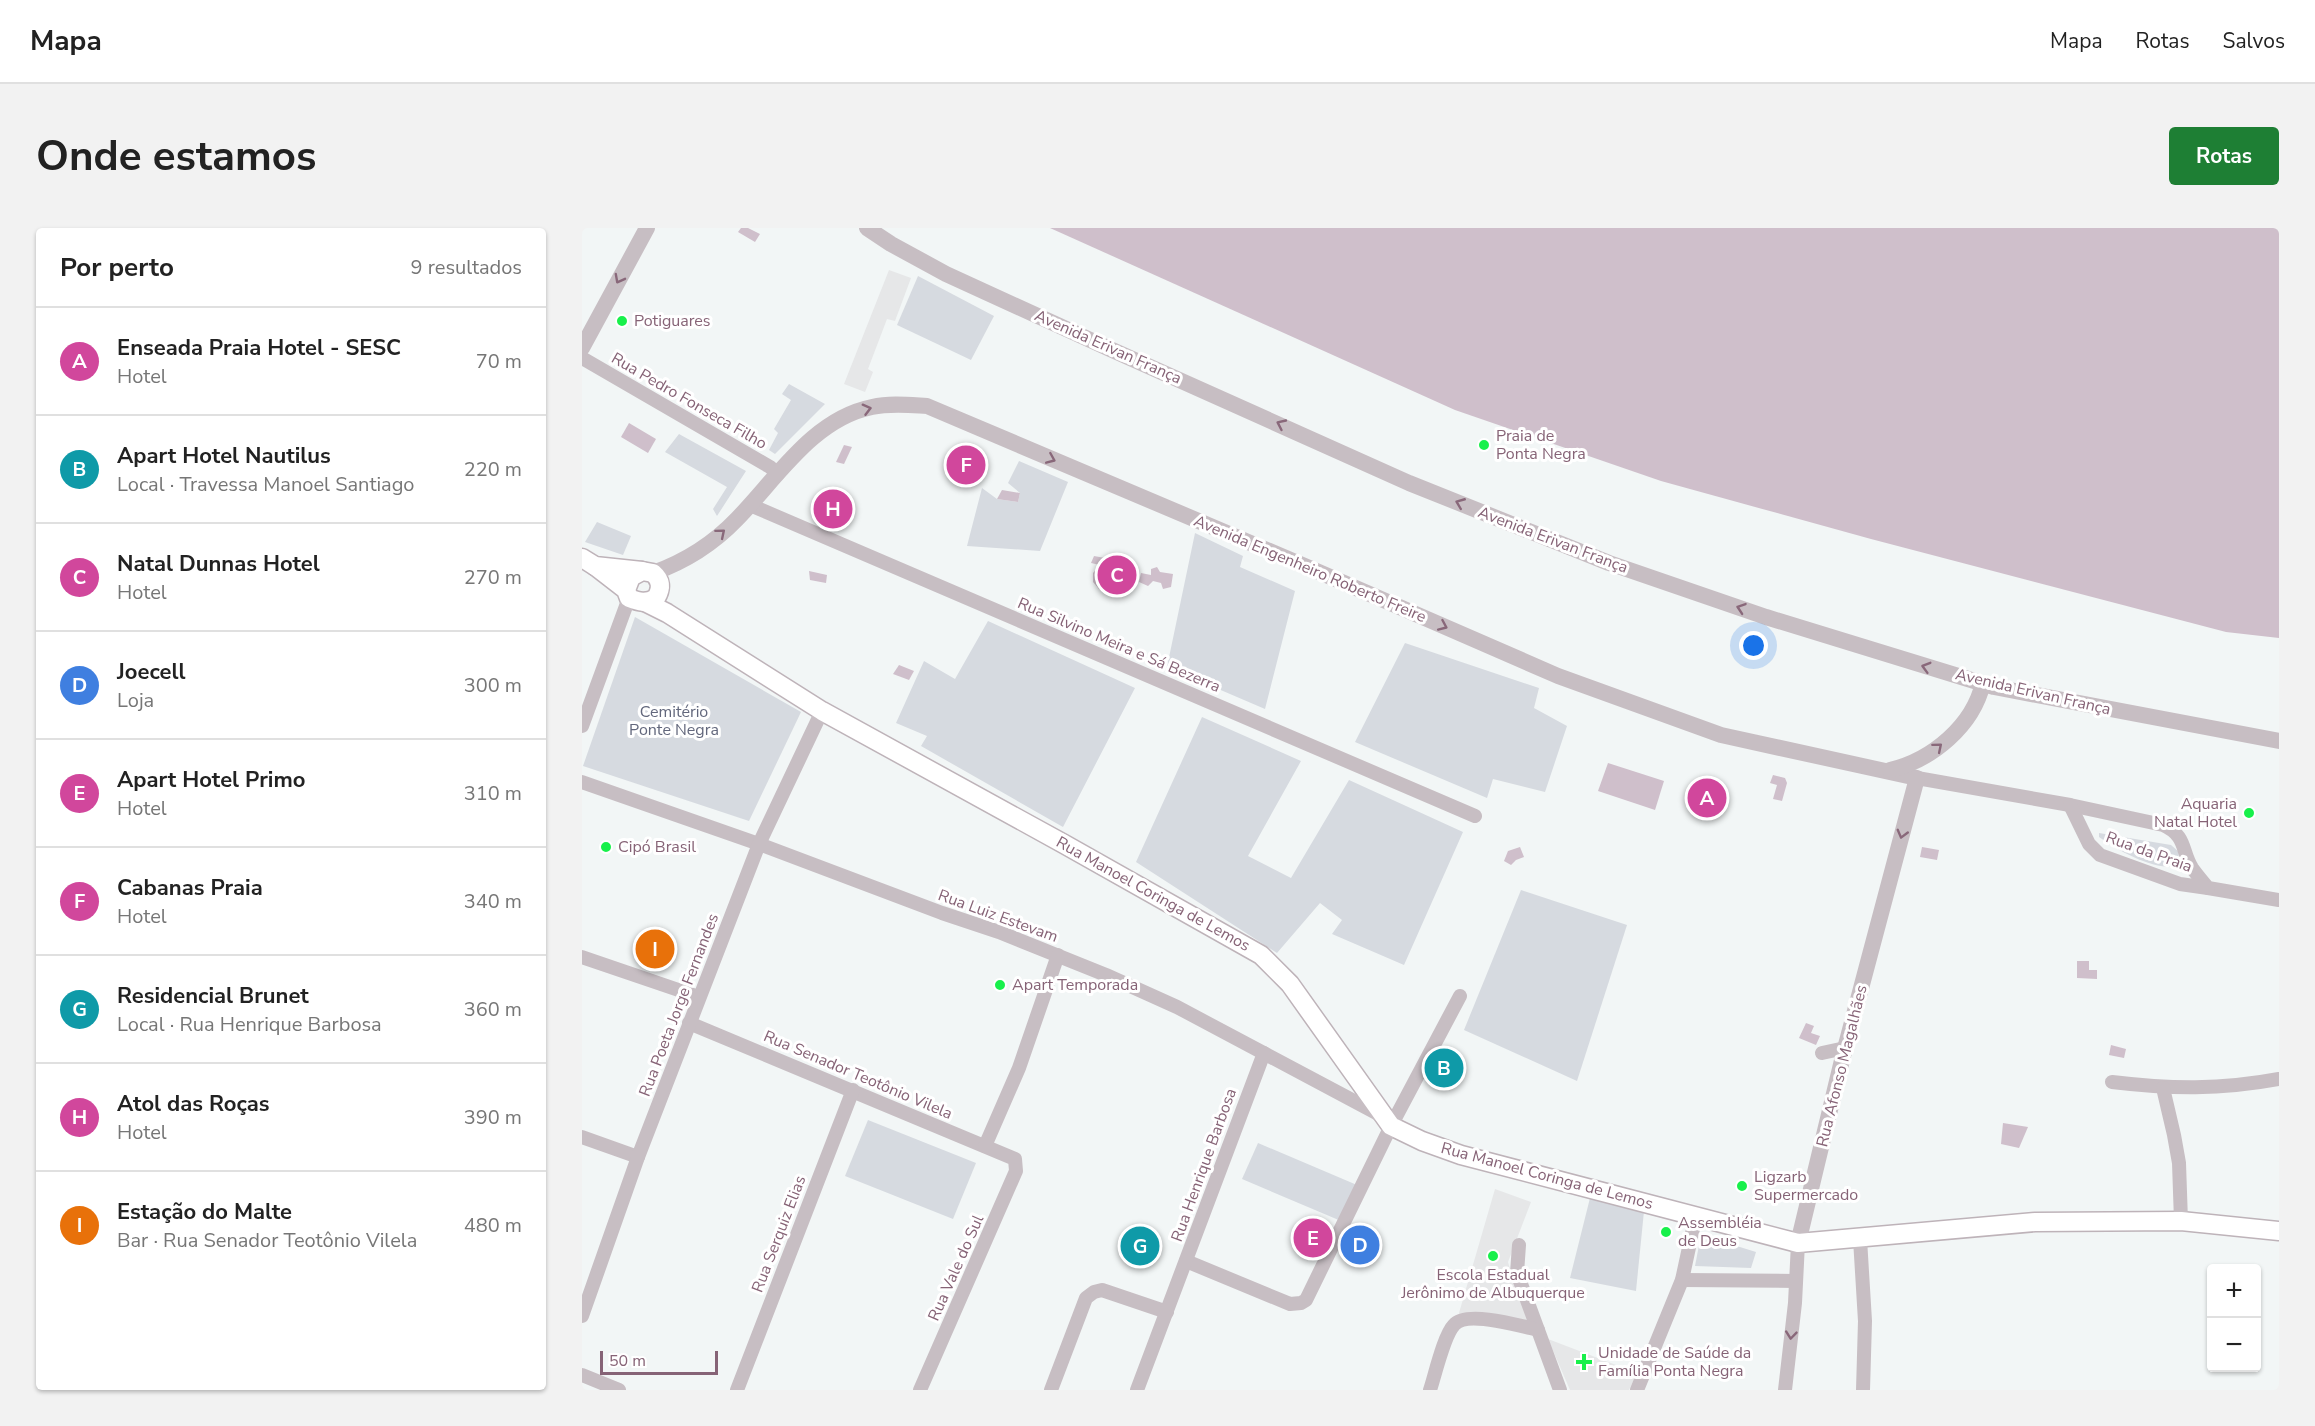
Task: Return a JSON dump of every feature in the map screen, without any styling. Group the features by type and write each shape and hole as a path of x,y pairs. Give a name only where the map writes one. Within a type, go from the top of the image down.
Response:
{"main road":[{"name":"Avenida Engenheiro Roberto Freire","path":"588,562 647,572"},
{"name":"Rua Manoel Coringa de Lemos","path":"588,562 822,711 1245,944 1261,955 1290,984 1388,1122 1422,1141 1461,1155 1798,1243 2035,1222 2181,1221 2279,1231"},
{"path":"647,572 660,582 640,596 631,577 647,572"}],"street":[{"path":"582,348 647,228"},
{"name":"Avenida Erivan França","path":"867,228 946,274 1420,487 1609,563 1766,617 1983,683 2095,707 2279,741"},
{"name":"Rua Pedro Fonseca Filho","path":"582,358 770,467 778,474"},
{"name":"Avenida Engenheiro Roberto Freire","path":"647,572 673,566 717,537 810,440 829,425 852,414 884,406 927,406 1558,676 1721,735 1886,771 1910,765 1934,752 1956,730 1978,701 1983,683"},
{"name":"Rua Silvino Meira e Sá Bezerra","path":"750,505 1475,816"},
{"path":"582,726 640,596"},
{"name":"Rua Poeta Jorge Fernandes","path":"582,1316 638,1157 759,844 822,711"},
{"path":"1886,771 2070,806 2170,828 2182,840 2191,867 2208,888 2279,900"},
{"name":"Rua Afonso Magalhães","path":"1785,1390 1798,1243 1845,1048 1917,778"},
{"name":"Rua Luiz Estevam","path":"582,782 759,844 1058,955 1177,1007 1388,1122"},
{"name":"Rua da Praia","path":"2070,806 2089,844 2100,855 2180,884 2208,888"},
{"path":"985,1146 1019,1068 1058,955"},
{"path":"582,957 699,997"},
{"path":"1186,1262 1290,1304 1301,1303 1309,1294 1388,1122 1460,996"},
{"name":"Rua Senador Teotônio Vilela","path":"689,1023 1015,1159"},
{"path":"1822,1053 1845,1048"},
{"name":"Rua Henrique Barbosa","path":"1137,1390 1264,1053"},
{"path":"2112,1082 2163,1088 2210,1088 2279,1078"},
{"path":"2163,1088 2179,1163 2181,1221"},
{"name":"Rua Serquiz Elias","path":"737,1390 853,1090"},
{"path":"582,1137 638,1157"},
{"name":"Rua Vale do Sul","path":"920,1390 1016,1171 1015,1159"},
{"path":"1637,1390 1682,1280 1696,1215"},
{"path":"1860,1239 1865,1321 1863,1390"},
{"path":"1519,1245 1517,1272 1560,1390"},
{"path":"1682,1280 1796,1281"},
{"path":"1051,1390 1086,1298 1098,1290 1167,1312"},
{"path":"1430,1390 1451,1329 1458,1320 1469,1318 1538,1330"},
{"path":"582,1375 619,1390"}],"shaded area":[{"path":"741,228 748,228 760,234 755,242 738,232"},
{"path":"1050,228 2279,228 2279,638 2226,632 1871,539 1661,481 1455,410"},
{"path":"889,270 911,278 895,321 887,319 868,369 873,372 865,392 844,384"},
{"path":"629,423 656,439 648,453 621,437"},
{"path":"844,445 852,447 844,464 836,462"},
{"path":"1002,490 1020,493 1018,502 997,499"},
{"path":"1094,556 1105,558 1104,565 1109,569 1110,582 1105,588 1099,589 1093,582 1093,573 1100,565 1091,563"},
{"path":"1157,567 1160,572 1173,574 1171,587 1163,589 1161,583 1153,581 1148,586 1139,582 1141,573 1151,575 1151,569"},
{"path":"809,571 827,575 826,583 810,580"},
{"path":"899,665 914,671 909,680 893,674"},
{"path":"1608,763 1664,781 1655,810 1598,791"},
{"path":"1773,775 1785,778 1787,783 1782,801 1773,799 1777,785 1770,783"},
{"path":"1520,847 1524,857 1511,865 1504,861 1508,851"},
{"path":"1922,847 1939,850 1937,860 1920,857"},
{"path":"2077,961 2089,961 2089,970 2097,970 2097,979 2077,978"},
{"path":"1806,1023 1814,1026 1811,1033 1820,1036 1816,1045 1799,1038"},
{"path":"2111,1045 2126,1049 2124,1058 2109,1055"},
{"path":"2003,1123 2028,1127 2019,1148 2001,1144"},
{"name":"Escola Estadual Jerônimo de Albuquerque","path":"1495,1189 1531,1202 1508,1262 1519,1299 1532,1324 1460,1315 1459,1313"},
{"name":"Unidade de Saúde da Família Ponta Negra","path":"1548,1339 1637,1373 1629,1390 1570,1390"}],"green space":[{"path":"918,276 994,316 971,360 897,325"},
{"path":"789,384 825,404 775,454 769,450 778,433 774,429 791,400 782,394"},
{"path":"679,434 746,471 717,516 713,509 727,487 665,452"},
{"path":"1019,461 1068,482 1040,551 967,546 982,488 997,499 1018,502 1020,493 1008,483"},
{"path":"597,522 631,536 623,555 585,542"},
{"path":"1195,533 1243,556 1240,567 1295,591 1265,709 1167,667"},
{"name":"Cemitério Ponte Negra","path":"635,617 801,712 749,821 583,766"},
{"path":"988,621 1135,688 1063,827 921,746 927,736 896,723 924,661 955,679"},
{"path":"1405,643 1539,688 1534,708 1567,726 1545,792 1493,779 1487,798 1355,742"},
{"path":"1202,717 1301,761 1248,856 1291,878 1349,780 1463,832 1404,965 1332,934 1342,920 1320,903 1277,953 1136,862"},
{"path":"2099,833 2171,845 2179,852 2178,862 2174,867 2164,867 2145,862 2099,837"},
{"path":"1521,890 1627,925 1577,1081 1464,1030"},
{"path":"868,1120 976,1163 953,1219 845,1176"},
{"path":"1258,1143 1357,1185 1341,1221 1242,1179"},
{"path":"1590,1198 1644,1211 1636,1291 1570,1278"},
{"path":"1701,1235 1756,1252 1751,1268 1695,1266"}],"place":[{"name":"Potiguares","path":"622,321"},
{"name":"Praia de Ponta Negra","path":"1484,445"},
{"name":"Cabanas Praia","path":"966,465"},
{"name":"Atol das Roças","path":"833,509"},
{"name":"Natal Dunnas Hotel","path":"1117,575"},
{"name":"Enseada Praia Hotel - SESC","path":"1707,798"},
{"name":"Aquaria Natal Hotel","path":"2249,813"},
{"name":"Cipó Brasil","path":"606,847"},
{"name":"Estação do Malte","path":"655,949"},
{"name":"Apart Temporada","path":"1000,985"},
{"name":"Apart Hotel Nautilus","path":"1444,1068"},
{"name":"Ligzarb Supermercado","path":"1742,1186"},
{"name":"Assembléia de Deus","path":"1666,1232"},
{"name":"Apart Hotel Primo","path":"1313,1238"},
{"name":"Joecell","path":"1360,1245"},
{"name":"Residencial Brunet","path":"1140,1246"},
{"name":"Escola Estadual Jerônimo de Albuquerque","path":"1493,1256"},
{"name":"Unidade de Saúde da Família Ponta Negra","path":"1584,1362"}]}
